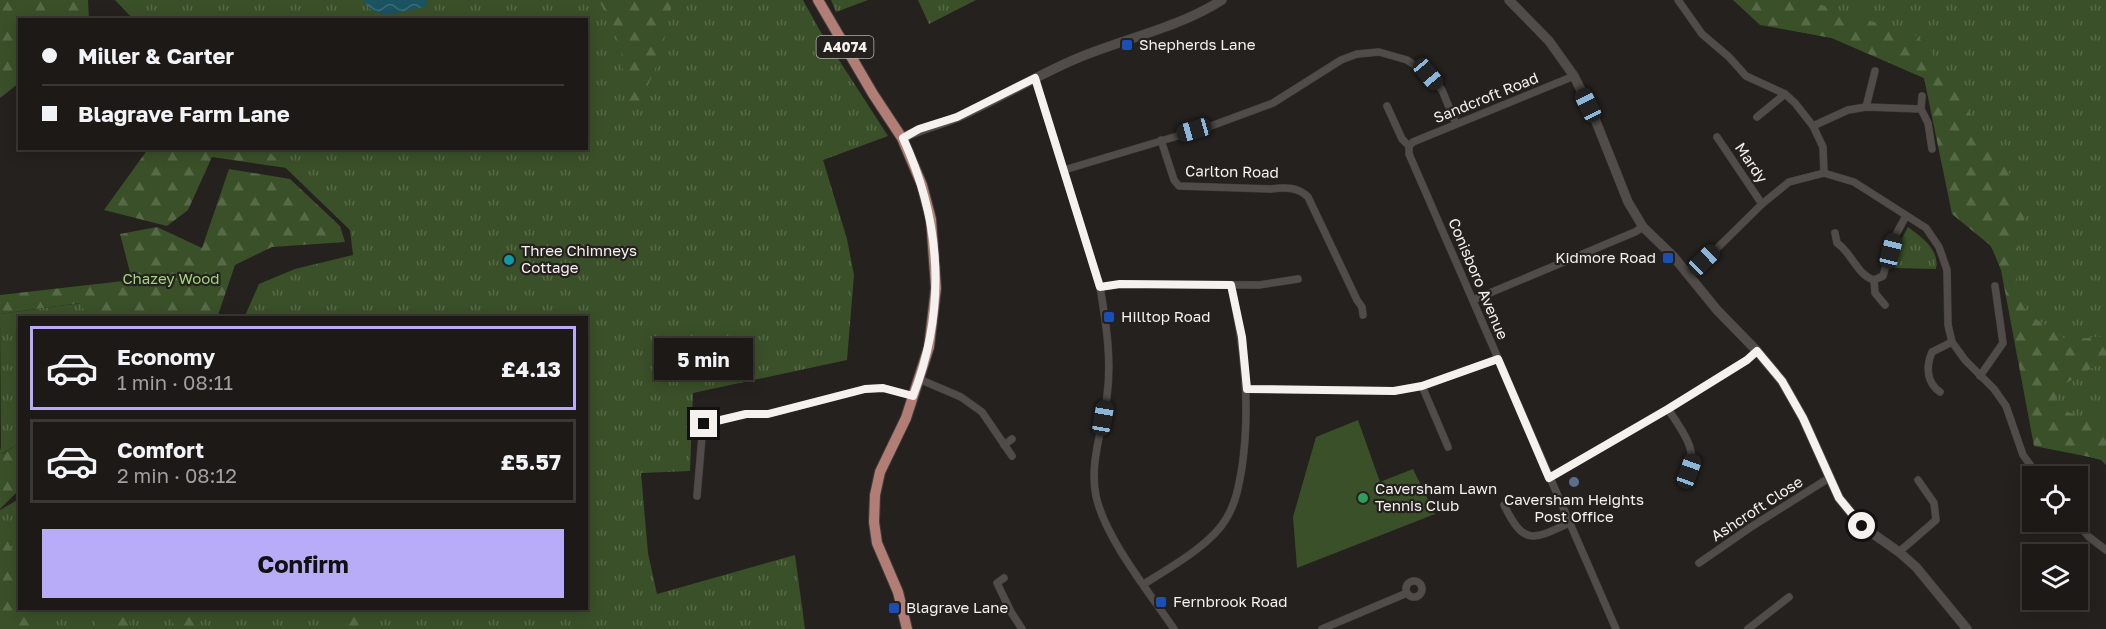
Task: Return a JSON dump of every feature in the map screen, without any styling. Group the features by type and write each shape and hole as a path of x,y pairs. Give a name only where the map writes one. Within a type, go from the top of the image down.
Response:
{"main road":[{"name":"A4074","path":"818,0 873,94 903,138 922,185 931,219 935,247 936,288 929,346 906,418 880,472 875,495 874,522 877,543 898,592 907,629"}],"street":[{"path":"903,138 919,129 957,117 1078,58 1170,26 1222,0"},
{"path":"1509,0 1549,41 1574,76 1595,119 1628,202 1643,226 1690,274 1717,310 1757,351 1782,381 1803,418 1839,498 1862,526 1916,567 1967,629"},
{"path":"1678,0 1702,34 1730,57 1746,76 1785,94 1814,126 1823,147 1824,173"},
{"path":"1064,170 1211,126 1273,103 1341,60 1357,54 1379,52 1407,60 1428,74 1442,90 1456,124"},
{"path":"1866,107 1875,71"},
{"name":"Sandcroft Road","path":"1409,146 1413,142 1574,76"},
{"path":"1035,78 1100,287 1106,320 1109,366 1107,396 1095,463 1095,493 1102,518 1174,629"},
{"path":"1757,117 1785,94"},
{"path":"1922,96 1922,109 1928,123 1932,149"},
{"name":"Conisboro Avenue","path":"1387,106 1402,139 1409,146 1409,154 1616,629"},
{"path":"1814,126 1848,110 1866,107 1922,109"},
{"name":"Mardy","path":"1717,137 1762,204"},
{"name":"Carlton Road","path":"1161,140 1174,180 1179,186 1271,189 1286,187 1303,192 1308,197 1362,307 1363,315"},
{"path":"1690,274 1762,204 1789,182 1824,173 1854,182 1926,228 1939,247 1947,270 1948,325 1952,342 2006,406 2023,455 2030,466"},
{"path":"1835,233 1837,243 1845,248 1865,278 1874,280 1883,276 1894,238 1906,216"},
{"path":"1473,300 1635,232 1643,226"},
{"path":"1100,287 1120,284 1259,285 1298,279"},
{"path":"1874,280 1875,293 1885,305"},
{"path":"1144,584 1200,547 1226,520 1238,492 1246,438 1247,389 1242,337 1231,285"},
{"path":"1980,375 2003,343 1995,286"},
{"path":"1940,392 1933,387 1926,364 1932,352 1952,342"},
{"path":"1549,478 1668,409 1747,360 1757,351"},
{"path":"1247,389 1347,392 1399,390 1422,386 1498,359"},
{"path":"920,379 961,396 982,412 1012,456"},
{"path":"1422,386 1448,447"},
{"path":"697,496 704,424 746,414 768,414 865,389 883,388 913,396"},
{"path":"1668,409 1689,445 1693,459 1689,471 1681,478"},
{"path":"1004,445 1012,439"},
{"name":"Ashcroft Close","path":"1699,563 1829,478"},
{"path":"1899,552 1936,520 1934,503 1918,480"},
{"path":"1504,505 1514,525 1531,536 1540,536 1569,523"},
{"path":"2085,532 2106,550"},
{"path":"988,584 997,583 1004,578"},
{"path":"997,583 1022,629"},
{"path":"1322,629 1341,626 1407,593"},
{"path":"1749,628 1789,597"}],"green space":[{"path":"0,0 88,0 89,18 18,18 18,84 0,98"},
{"path":"115,0 803,0 819,29 888,136 823,160 847,239 854,275 847,360 693,393 690,471 641,473 648,553 657,594 795,555 805,629 38,629 31,610 588,610 588,316 245,316 259,284 295,269 353,255 350,230 267,150 588,150 588,18 132,18"},
{"path":"599,0 673,0 660,58 638,107 626,101 621,46"},
{"path":"831,0 868,0 836,12"},
{"path":"918,0 976,0 929,24"},
{"path":"1733,0 1806,0 1917,36 1948,72 1967,110 2008,170 2025,214 2014,269 2027,313 2067,340 2106,336 2106,360 2061,386 2054,406 2106,430 2106,465 2100,459 2034,446 2001,270 1991,246 1952,214 1924,78 1832,38 1760,25"},
{"path":"1752,0 2106,0 2106,461 2077,454 2047,440 1998,255 1959,207 1924,78 1832,38 1785,29"},
{"path":"147,150 267,150 287,168 212,157 188,210 167,226 104,210"},
{"name":"Chazey Wood","path":"229,169 290,179 340,226 345,242 272,247 235,265 218,316 87,316 80,303 0,314 0,295 132,280 120,234 157,227 202,248"},
{"path":"1908,227 1924,239 1932,250 1935,255 1936,269 1895,268 1888,264"},
{"path":"81,303 87,316 18,316 18,445 1,454 0,314"},
{"name":"Caversham Lawn Tennis Club","path":"1358,420 1380,482 1413,469 1435,514 1297,568 1293,517 1316,437"},
{"path":"18,445 18,491 0,509 0,447 2,454"},
{"path":"18,500 18,571 0,516 0,510"},
{"path":"0,515 18,566 18,610 34,610 41,629 0,629"},
{"path":"89,610 126,610 131,629 98,629"},
{"path":"169,610 199,610 199,629 175,629"},
{"path":"334,610 392,610 392,612 358,625 356,629 328,629"}],"water":[{"path":"363,0 428,0 425,7 387,15 372,11"}],"place":[{"name":"Shepherds Lane","path":"1127,45"},
{"name":"Kidmore Road","path":"1668,258"},
{"name":"Three Chimneys Cottage","path":"509,260"},
{"name":"Hilltop Road","path":"1109,317"},
{"name":"Caversham Heights Post Office","path":"1574,482"},
{"name":"Caversham Lawn Tennis Club","path":"1363,498"},
{"name":"Fernbrook Road","path":"1161,602"},
{"name":"Blagrave Lane","path":"894,608"}],"route":[{"path":"704,424 746,414 768,414 865,389 883,388 913,396 920,379 932,331 936,264 931,219 922,185 903,138 919,129 957,117 1035,78 1100,287 1120,284 1231,285 1242,337 1247,389 1326,392 1394,391 1422,386 1498,359 1549,478 1668,409 1747,360 1757,351 1782,381 1803,418 1839,498 1862,526"}]}
